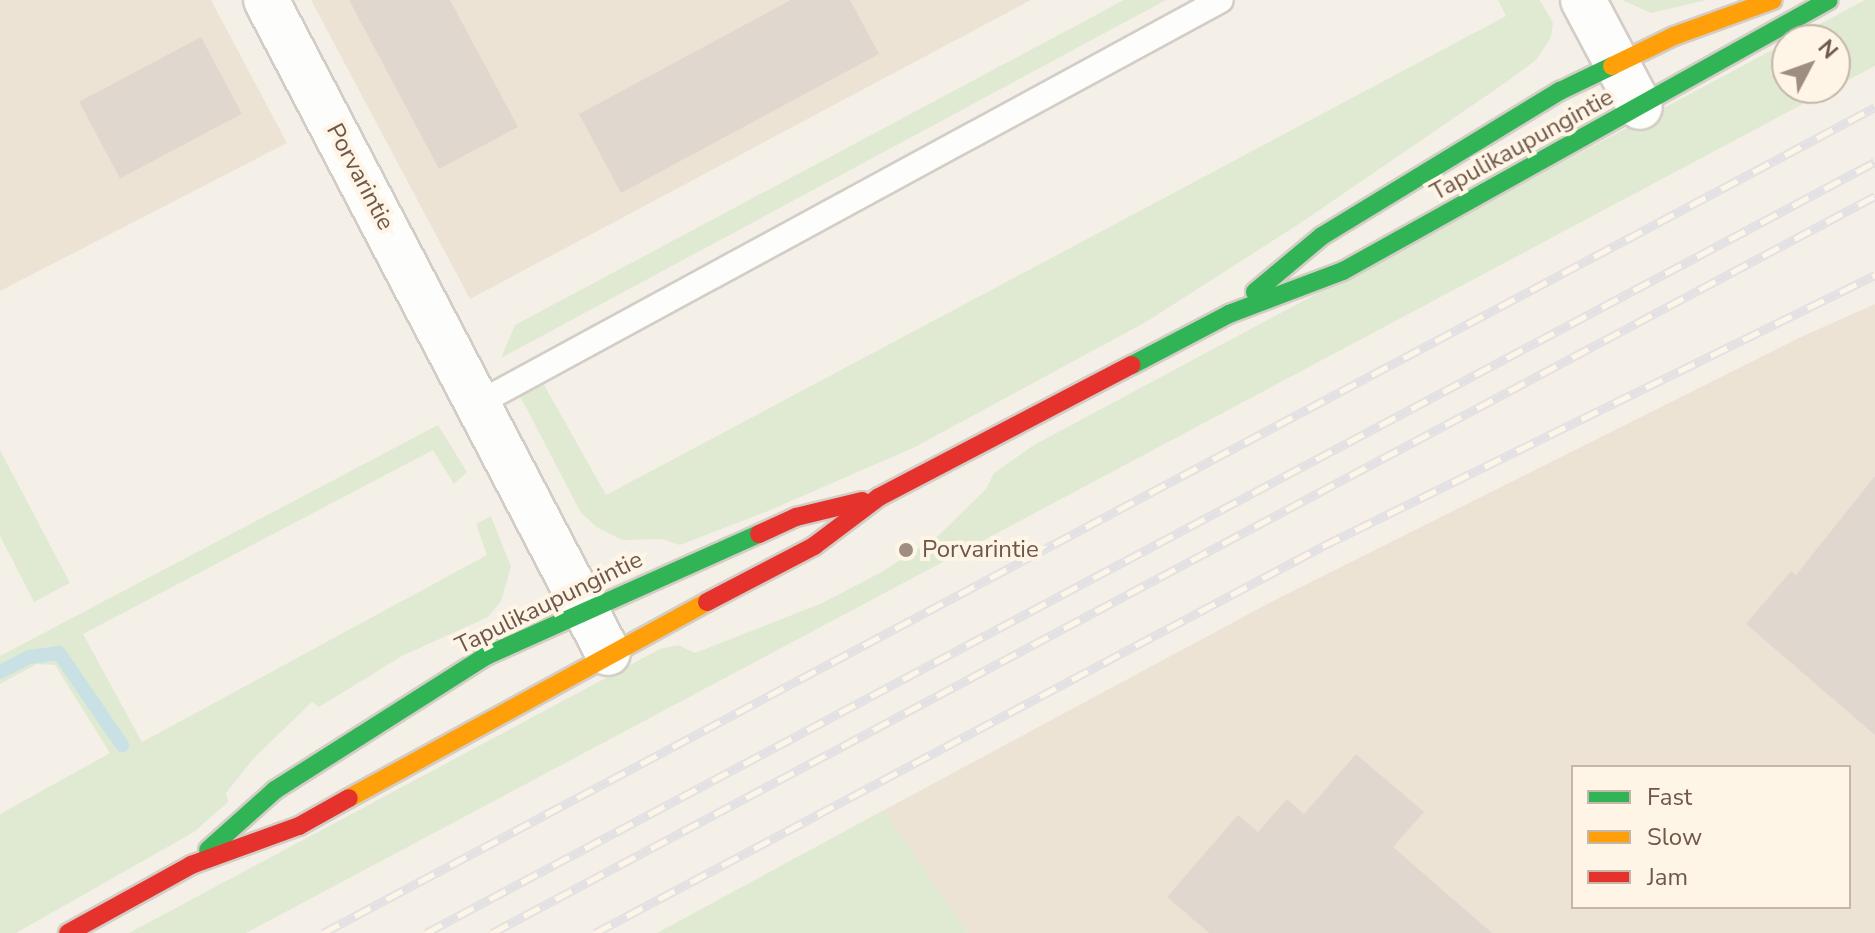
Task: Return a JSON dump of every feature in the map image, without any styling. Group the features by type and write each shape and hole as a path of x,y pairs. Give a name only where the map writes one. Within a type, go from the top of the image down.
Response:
{"main road":[{"name":"Tapulikaupungintie","path":"1229,314 1322,236 1560,91 1674,36 1773,0"},
{"name":"Tapulikaupungintie","path":"68,933 191,865 299,826 608,653 814,546 879,497 1229,314 1343,271 1829,0"},
{"name":"Tapulikaupungintie","path":"191,865 275,790 486,656 796,517 879,497"}],"street":[{"name":"Porvarintie","path":"266,0 608,653"},
{"path":"1583,0 1640,107"}],"lane":[{"path":"479,403 1221,0"}],"shaded area":[{"path":"0,0 211,0 287,143 0,291"},
{"path":"311,0 1031,0 470,299"},
{"path":"1875,304 1875,933 968,933 884,810 1271,602 1801,337"}],"green space":[{"path":"1124,0 1166,0 501,358 515,325"},
{"path":"1498,0 1540,0 1553,23 1551,37 1536,60 1505,83 1299,224 1146,322 913,448 768,511 680,545 662,539 622,540 598,528 581,513 519,394 543,383 606,495 1506,16"},
{"path":"1622,0 1707,0 1651,13"},
{"path":"1865,0 1875,0 1875,66 1851,79 1851,24 1820,24"},
{"path":"1771,51 1771,104 1803,104 246,933 129,933 660,649 678,645 695,653 820,604 878,574 937,537 986,489 994,473 1034,445"},
{"path":"438,425 467,472 454,484 433,450 83,634 142,742 487,555 476,524 491,516 511,567 501,601 488,617 402,656 319,707 312,702 254,758 226,793 228,802 194,832 16,933 0,933 0,814 110,753 55,665 37,664 0,684 0,656"},
{"path":"0,450 70,583 34,602 0,536"},
{"path":"884,810 968,933 657,933"}],"building":[{"path":"349,0 450,0 518,127 439,169"},
{"path":"791,0 850,0 879,54 621,193 579,114"},
{"path":"201,37 242,114 120,179 79,102"},
{"path":"1875,476 1875,735 1746,624 1791,571 1796,575"},
{"path":"1356,754 1424,812 1393,847 1492,933 1209,933 1167,897 1238,815 1258,832 1287,799 1304,814"}],"waterway":[{"path":"0,672 30,657 59,653 122,745"}],"railway":[{"path":"323,933 1875,107"},
{"path":"426,933 1875,162"},
{"path":"492,933 1875,196"},
{"path":"595,933 1323,546 1875,275"}],"traffic: fast":[{"path":"1132,365 1229,314 1343,271 1829,0"},
{"path":"1255,292 1322,236 1560,91 1612,66"},
{"path":"208,850 275,790 486,656 759,534"}],"traffic: slow":[{"path":"1612,66 1674,36 1773,0"},
{"path":"349,798 707,602"}],"traffic: jam":[{"path":"707,602 814,546 879,497 1132,365"},
{"path":"759,534 796,517 862,501"},
{"path":"68,933 191,865 299,826 349,798"}],"place":[{"name":"Porvarintie","path":"906,550"}]}
